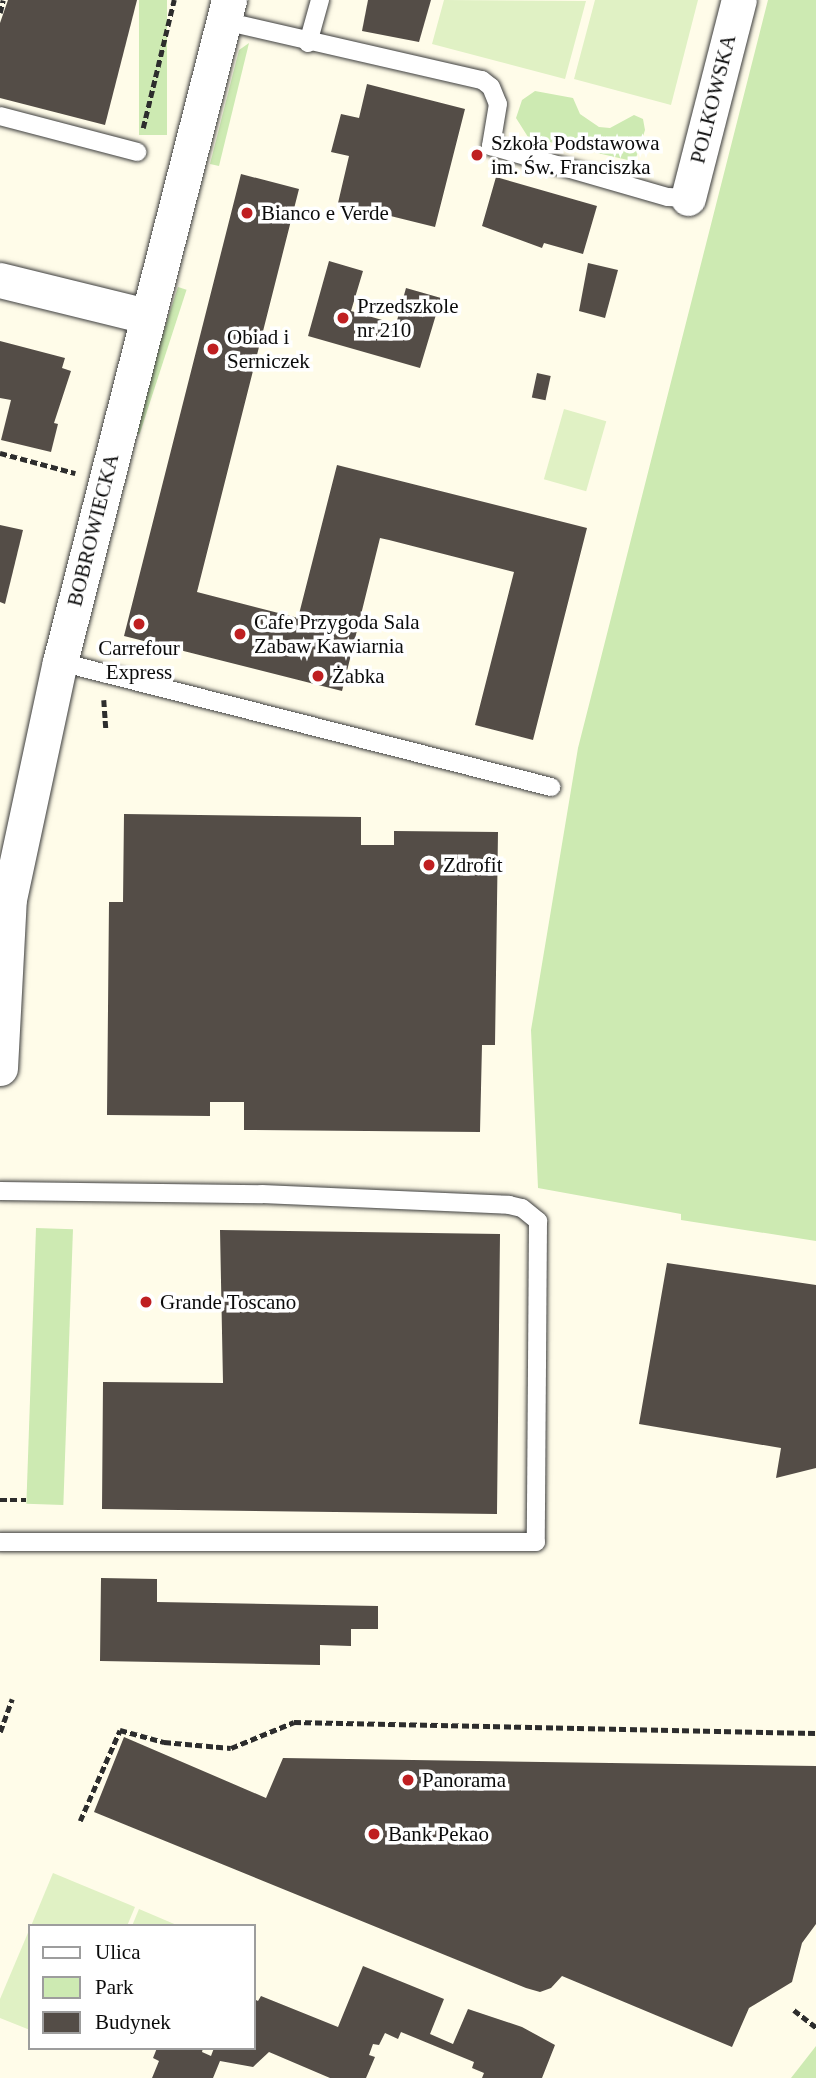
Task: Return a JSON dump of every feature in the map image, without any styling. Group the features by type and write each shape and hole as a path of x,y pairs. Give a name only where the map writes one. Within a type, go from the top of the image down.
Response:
{"street":[{"name":"POLKOWSKA","path":"688,198 739,0"},
{"name":"BOBROWIECKA","path":"0,1068 4,899 60,662 227,10"},
{"path":"0,280 148,316"}],"lane":[{"path":"309,43 320,0"},
{"path":"227,10 309,43 356,48 481,80 491,87 498,104 491,146 667,197 688,198"},
{"path":"0,116 137,152"},
{"path":"60,662 551,787"},
{"path":"0,1191 509,1205 522,1208 538,1221 536,1542 0,1542"}],"path":[{"path":"0,13 3,0"},
{"path":"137,152 174,0"},
{"path":"0,453 76,473"},
{"path":"104,700 106,731"},
{"path":"0,1500 26,1500"},
{"path":"0,1732 12,1699"},
{"path":"80,1821 120,1730 164,1742 231,1748 294,1722 816,1732"},
{"path":"794,2010 816,2027"}],"green space":[{"path":"139,0 167,0 167,135 139,135"},
{"path":"444,0 586,1 565,79 432,44"},
{"path":"595,0 698,0 671,105 574,79"},
{"path":"768,0 816,0 816,1241 681,1220 681,1214 538,1188 531,1030 578,748"},
{"path":"249,43 219,166 210,164 239,50"},
{"path":"535,91 573,98 580,114 599,127 610,128 634,115 643,119 645,130 636,158 632,161 528,137 516,118 522,100"},
{"path":"178,287 187,290 140,434 131,432"},
{"path":"564,409 606,421 586,491 544,479"},
{"path":"36,1228 73,1229 63,1505 26,1504"},
{"path":"53,1873 135,1907 128,1924 32,1924"},
{"path":"139,1909 174,1924 133,1924"},
{"path":"28,1933 28,2029 0,2018 0,1999"},
{"path":"816,2046 816,2078 791,2078"}],"building":[{"path":"8,0 137,0 105,125 0,98 0,23"},
{"path":"368,0 431,0 419,42 362,31"},
{"path":"367,84 465,109 435,227 338,203 349,156 331,152 341,114 359,118"},
{"path":"241,174 299,189 197,592 298,618 337,465 587,528 533,740 475,725 514,572 389,540 380,538 342,691 124,636"},
{"path":"496,177 597,206 583,254 544,243 542,248 482,226"},
{"name":"Przedszkole nr 210","path":"329,261 363,271 351,311 396,324 406,288 441,298 420,368 308,336"},
{"path":"588,263 618,270 605,318 579,311"},
{"path":"0,341 65,358 62,368 71,371 54,423 58,424 51,452 1,440 11,400 0,398"},
{"path":"537,373 551,376 545,400 532,397"},
{"path":"0,525 23,530 5,604 0,602"},
{"path":"124,814 361,817 361,845 394,845 394,831 498,832 495,1045 482,1045 480,1132 244,1130 244,1102 210,1102 210,1116 107,1115 109,902 123,902"},
{"path":"220,1230 500,1234 497,1514 102,1509 103,1382 223,1383"},
{"path":"667,1263 816,1285 816,1468 776,1478 781,1448 639,1424"},
{"path":"101,1578 157,1579 157,1602 378,1606 378,1629 351,1629 351,1646 320,1645 320,1665 100,1661"},
{"path":"124,1737 266,1798 283,1758 816,1766 816,1924 802,1943 792,1982 749,2008 732,2047 562,1976 551,1988 540,1992 526,1988 94,1812"},
{"path":"363,1966 444,1999 430,2034 453,2044 468,2009 522,2027 555,2045 542,2078 482,2078 484,2073 472,2068 474,2062 401,2032 398,2039 385,2033 379,2045 373,2044 369,2055 375,2057 366,2078 330,2078 269,2052 253,2067 220,2061 213,2078 152,2078 159,2061 153,2058 156,2050 202,2050 211,2056 213,2050 256,2050 256,2000 261,1996 338,2027"}],"place":[{"name":"Szkoła Podstawowa im. Św. Franciszka","path":"477,155"},
{"name":"Bianco e Verde","path":"247,213"},
{"name":"Przedszkole nr 210","path":"343,318"},
{"name":"Obiad i Serniczek","path":"213,349"},
{"name":"Carrefour Express","path":"139,624"},
{"name":"Cafe Przygoda Sala Zabaw Kawiarnia","path":"240,634"},
{"name":"Żabka","path":"318,676"},
{"name":"Zdrofit","path":"429,865"},
{"name":"Grande Toscano","path":"146,1302"},
{"name":"Panorama","path":"408,1780"},
{"name":"Bank Pekao","path":"374,1834"}]}
